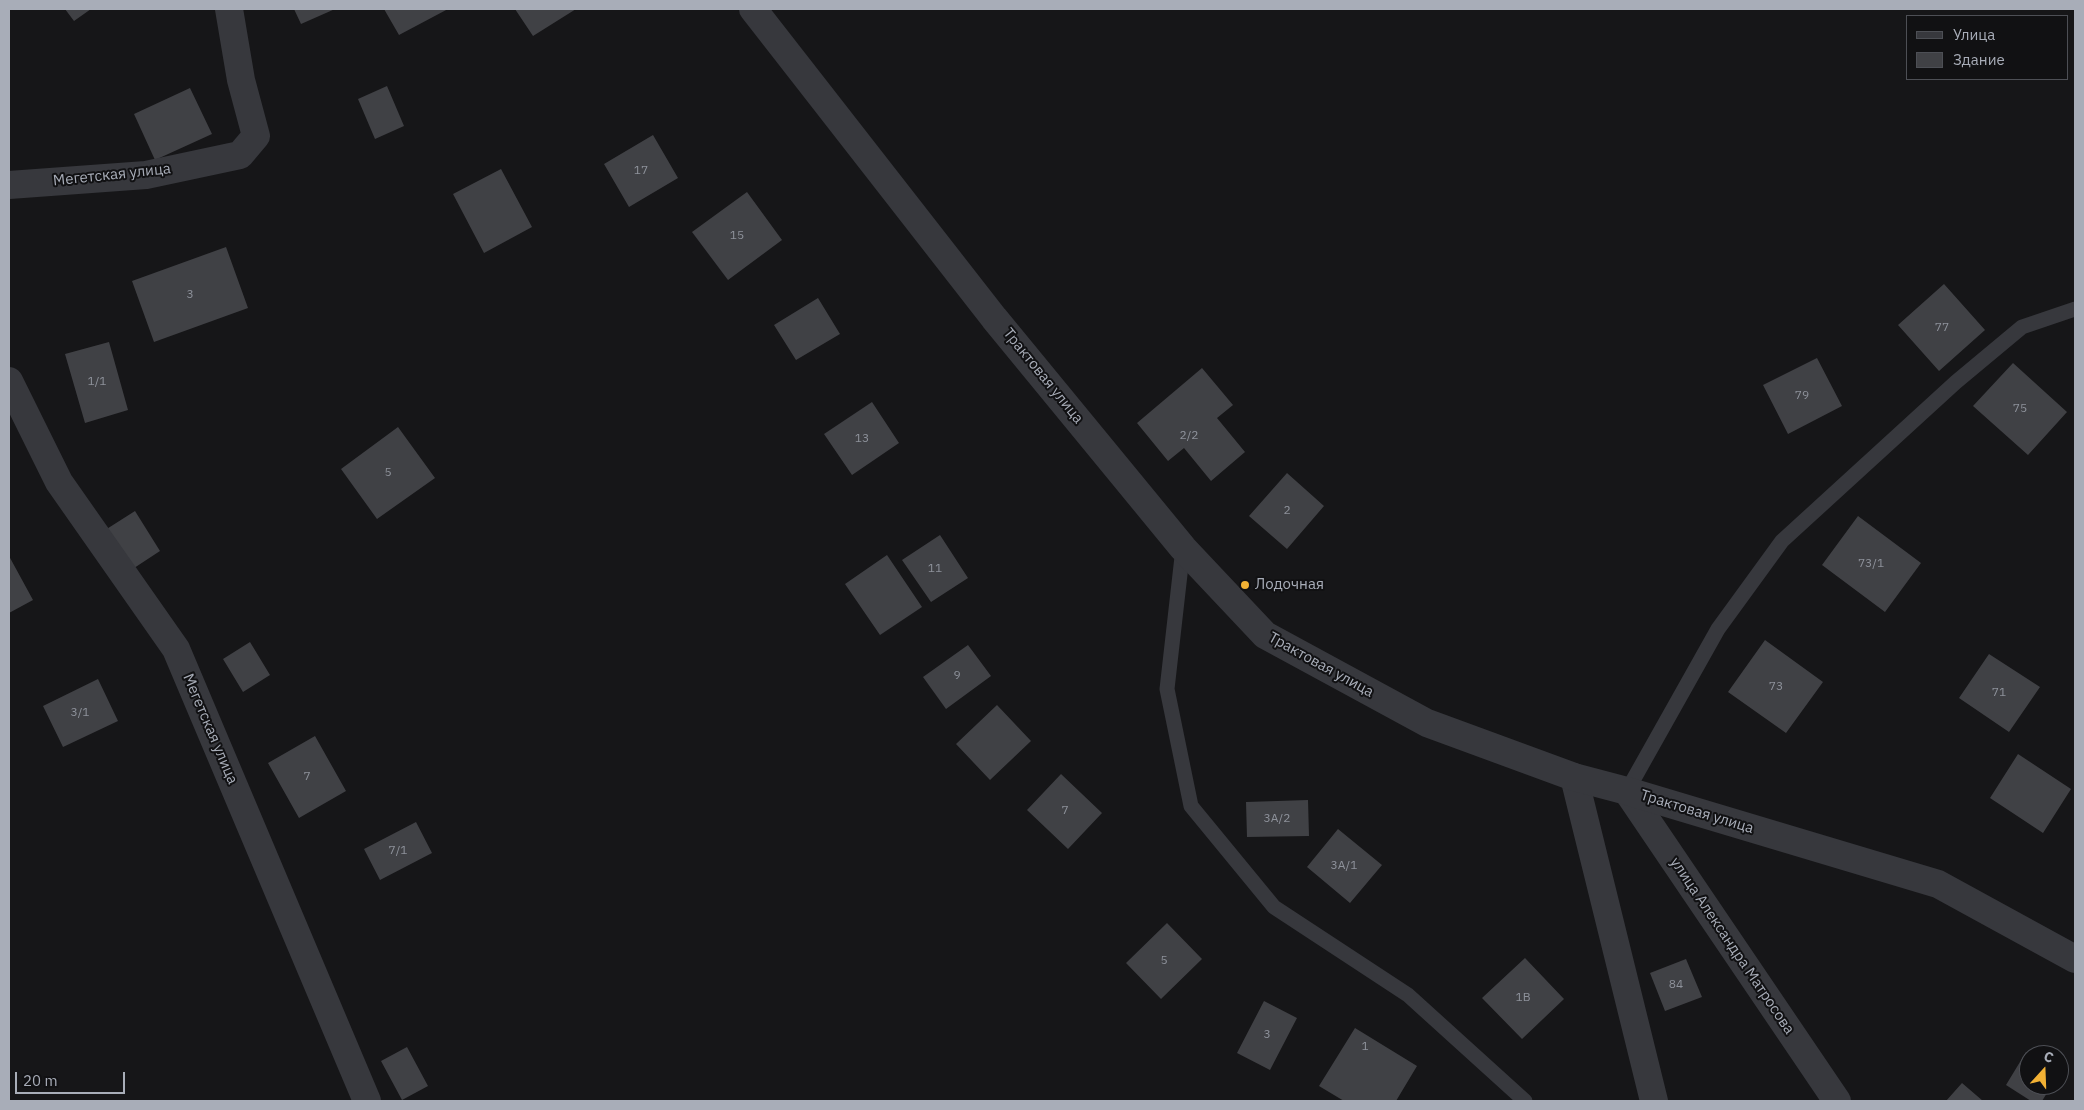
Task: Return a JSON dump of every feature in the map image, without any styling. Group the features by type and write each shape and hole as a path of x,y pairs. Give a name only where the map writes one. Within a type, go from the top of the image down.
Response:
{"street":[{"name":"Мегетская улица","path":"9,185 146,174 240,155 256,136 241,80 229,9"},
{"name":"Трактовая улица","path":"753,9 994,318 1183,548 1266,635 1427,723 1574,778 1627,791 1938,884 2075,959"},
{"name":"Мегетская улица","path":"9,381 59,482 176,649 367,1101"},
{"path":"1574,778 1654,1101"},
{"name":"улица Александра Матросова","path":"1627,791 1837,1101"}],"lane":[{"path":"1627,791 1718,629 1782,540 1956,382 2022,327 2075,309"},
{"path":"1183,548 1167,689 1191,806 1274,907 1408,995 1525,1101"}],"building":[{"path":"65,9 91,9 74,21"},
{"path":"294,9 335,9 301,24"},
{"path":"384,9 448,9 399,35"},
{"path":"515,9 576,9 533,36"},
{"path":"387,86 404,126 375,139 358,99"},
{"path":"190,88 212,134 155,160 134,114"},
{"path":"653,135 678,178 629,207 604,164"},
{"path":"501,169 532,227 484,253 453,194"},
{"path":"747,192 782,240 728,280 692,232"},
{"path":"226,247 248,308 154,342 132,281"},
{"path":"1944,284 1985,330 1939,371 1898,325"},
{"path":"818,298 840,334 796,360 774,325"},
{"path":"109,342 128,410 85,423 65,354"},
{"path":"1817,358 1842,406 1788,434 1763,385"},
{"path":"2013,363 2067,412 2028,455 1973,406"},
{"path":"1202,368 1233,405 1217,418 1245,452 1211,481 1184,448 1168,461 1137,423"},
{"path":"872,402 899,443 852,475 824,434"},
{"path":"398,427 435,478 377,519 341,469"},
{"path":"1287,473 1324,506 1287,549 1249,516"},
{"path":"135,511 160,551 128,572 102,532"},
{"path":"1858,516 1921,563 1885,612 1822,565"},
{"path":"940,535 968,578 931,602 902,560"},
{"path":"887,555 922,607 880,635 845,584"},
{"path":"9,556 33,600 9,613"},
{"path":"1765,640 1823,682 1786,733 1728,692"},
{"path":"250,642 270,675 243,692 223,659"},
{"path":"968,645 991,676 946,709 923,677"},
{"path":"1989,654 2040,687 2009,732 1959,698"},
{"path":"98,679 118,721 63,747 43,706"},
{"path":"997,705 1031,741 990,780 956,744"},
{"path":"315,736 346,791 299,818 268,763"},
{"path":"2018,754 2071,789 2043,833 1990,798"},
{"path":"1061,774 1102,813 1068,849 1027,810"},
{"path":"1308,800 1309,836 1247,837 1246,802"},
{"path":"416,822 432,853 380,880 364,849"},
{"path":"1338,829 1382,865 1350,903 1307,867"},
{"path":"1167,923 1202,959 1161,999 1126,963"},
{"path":"1525,958 1564,999 1522,1039 1482,998"},
{"path":"1686,959 1702,997 1665,1011 1650,973"},
{"path":"1264,1001 1297,1018 1270,1070 1237,1053"},
{"path":"1355,1028 1417,1066 1396,1101 1344,1101 1319,1086"},
{"path":"407,1047 428,1086 402,1100 381,1061"},
{"path":"2019,1064 2019,1093 2006,1085"},
{"path":"1962,1083 1983,1101 1946,1101"},
{"path":"2022,1095 2046,1095 2042,1101 2031,1101"}],"place":[{"name":"Лодочная","path":"1245,585"}]}
